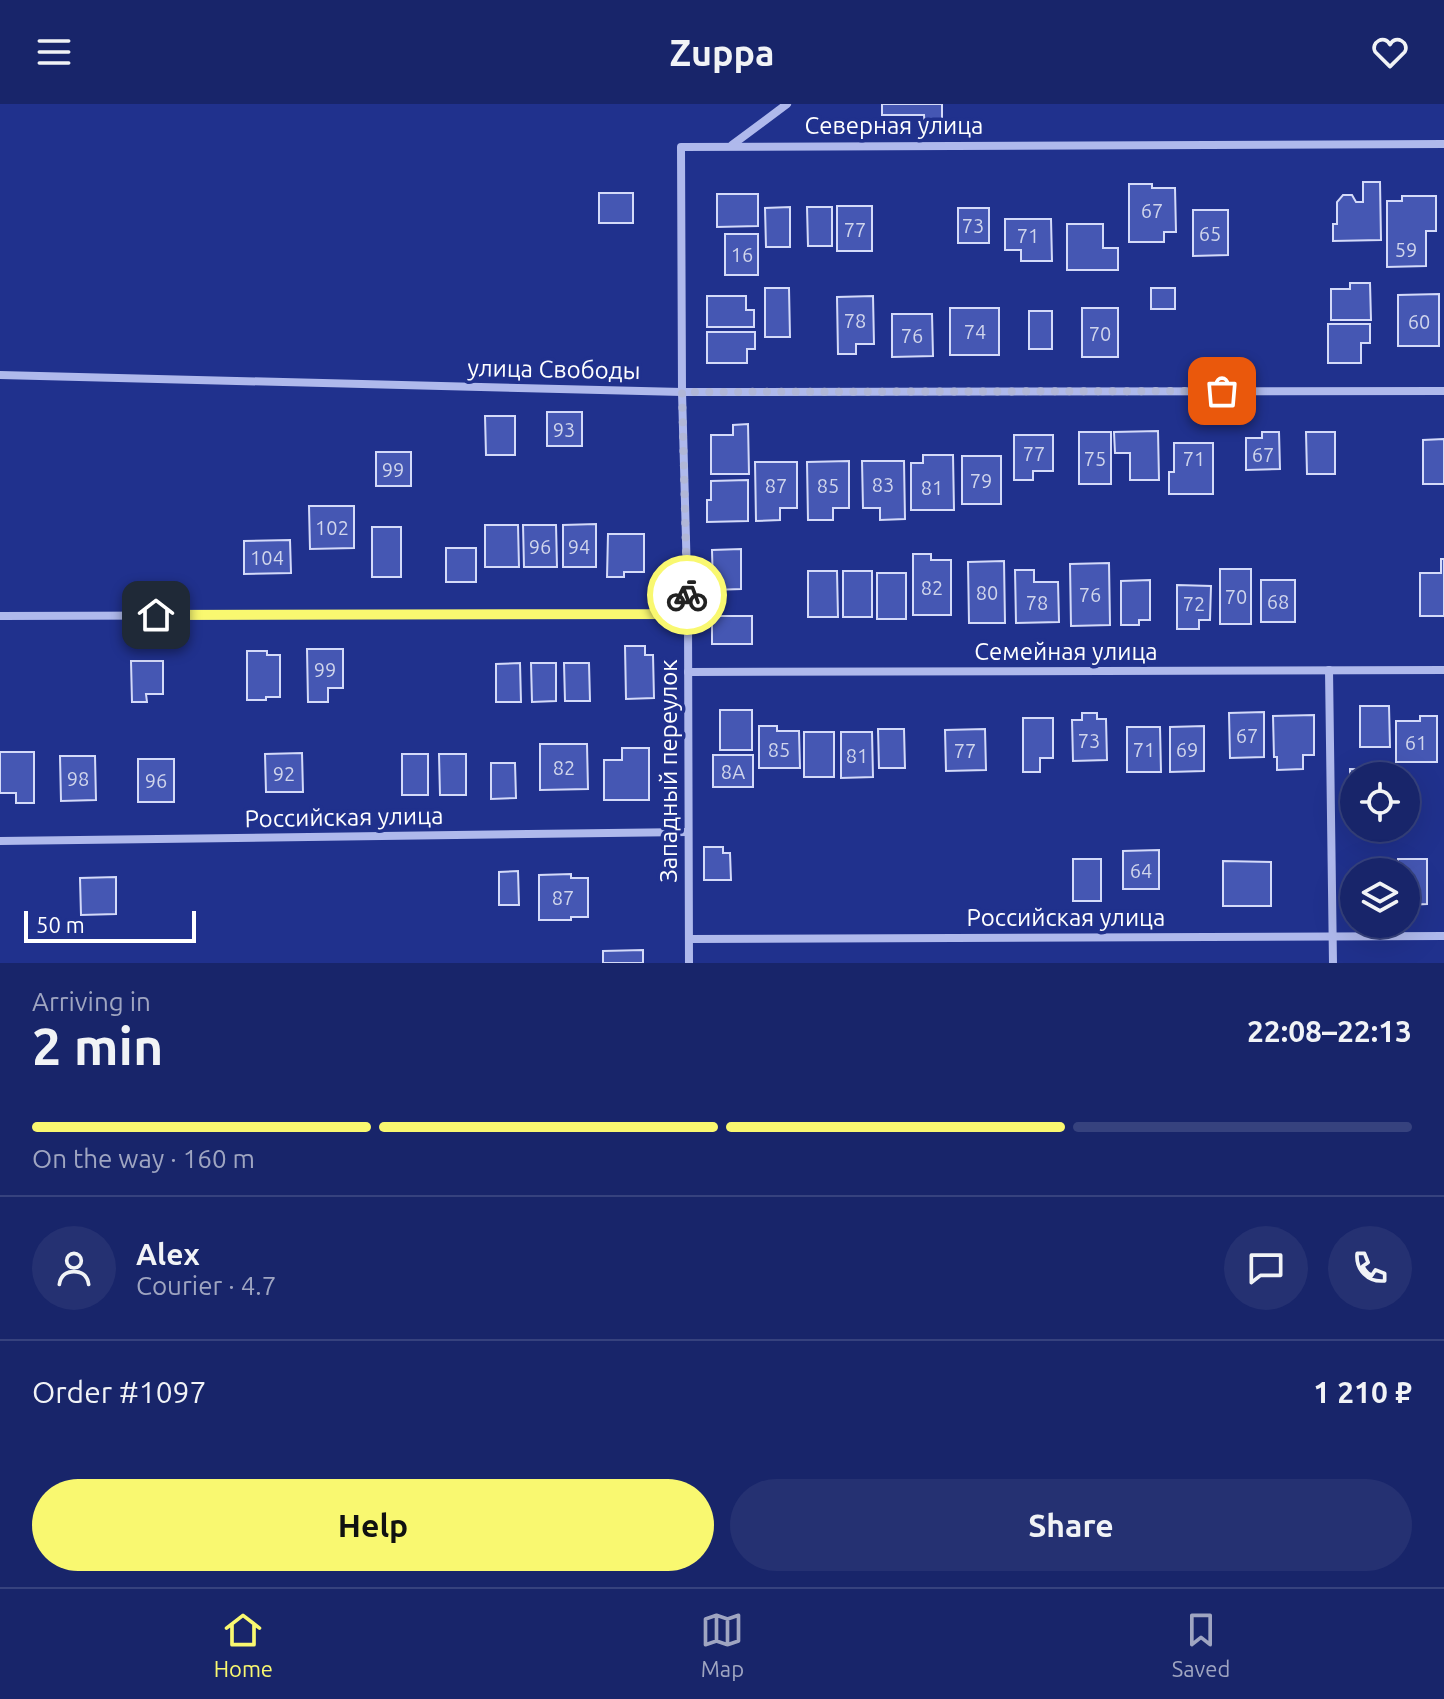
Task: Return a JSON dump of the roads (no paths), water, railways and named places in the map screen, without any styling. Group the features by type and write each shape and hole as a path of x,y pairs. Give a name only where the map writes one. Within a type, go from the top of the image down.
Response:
{"street":[{"path":"731,145 787,104"},
{"name":"Северная улица","path":"681,147 1444,144"},
{"name":"Западный переулок","path":"681,147 682,392 688,614 689,963"},
{"name":"улица Свободы","path":"0,375 682,392 1444,391"},
{"path":"0,616 688,614"},
{"path":"1329,670 1333,963"},
{"name":"Семейная улица","path":"688,672 1444,670"},
{"name":"Российская улица","path":"0,841 688,832"},
{"name":"Российская улица","path":"689,939 1444,936"}]}
